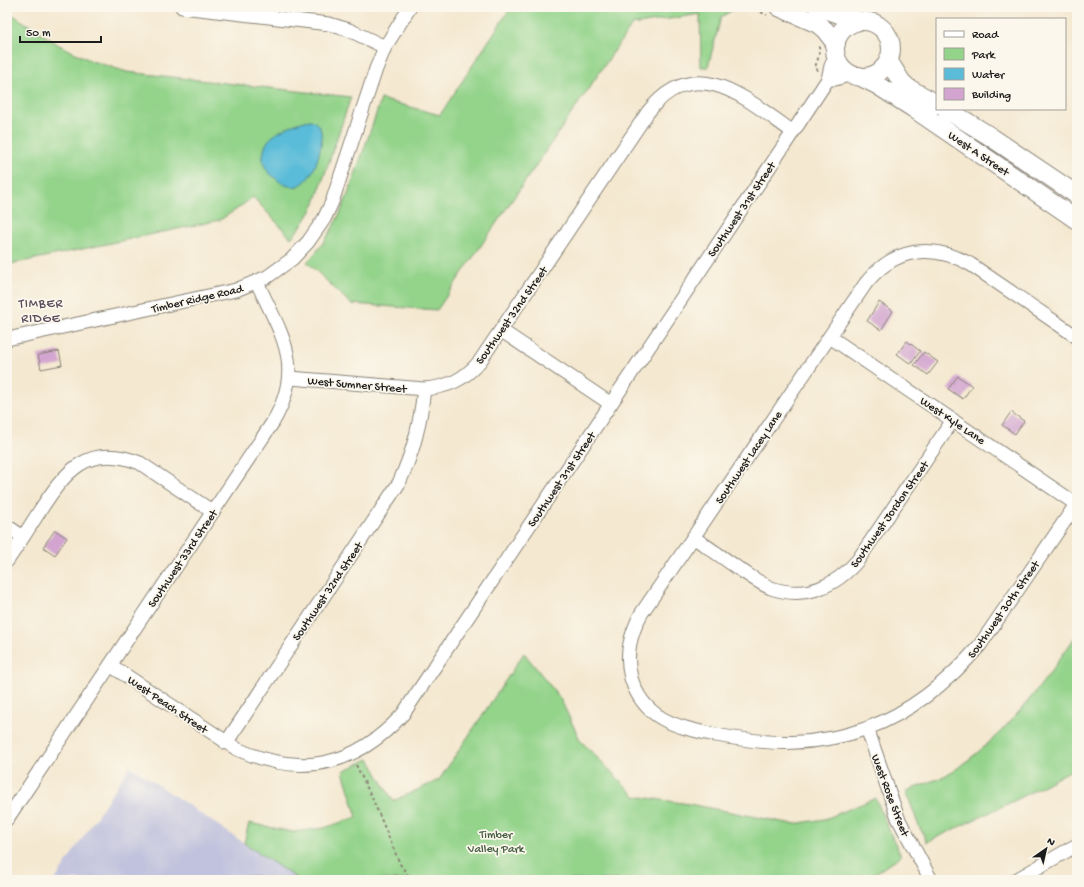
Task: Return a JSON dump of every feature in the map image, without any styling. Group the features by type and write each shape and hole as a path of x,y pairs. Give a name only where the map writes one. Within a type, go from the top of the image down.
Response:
{"main road":[{"path":"779,7 818,24 825,30 836,50 842,67 856,75 868,76 877,73 884,68 891,51 890,41 886,32 870,22 860,21 818,7"},
{"path":"836,50 839,35 844,28 860,21"},
{"path":"888,60 901,81 908,88 936,103"},
{"name":"West A Street","path":"856,75 876,85 913,108 1077,220"},
{"name":"West A Street","path":"948,110 988,135 1077,195"}],"street":[{"path":"182,7 329,24 349,30 385,47"},
{"name":"Timber Ridge Road","path":"7,339 236,290 257,282 279,269 292,259 308,242 324,219 332,202 376,69 385,47 410,7"},
{"name":"Southwest 31st Street","path":"226,743 255,757 293,765 308,765 328,762 344,757 362,749 390,729 407,708 828,79 836,50"},
{"path":"828,79 856,75"},
{"name":"Southwest 32nd Street","path":"226,743 399,483 410,460 416,441 421,417 424,389 449,385 471,372 502,331 648,112 657,101 665,94 683,85 707,83 723,86 793,132"},
{"name":"Southwest Lacey Lane","path":"633,684 629,671 629,642 641,614 872,276 889,262 909,253 929,251 944,252 958,257 1077,337"},
{"name":"Southwest 33rd Street","path":"7,820 282,407 290,378 289,356 285,343 257,282"},
{"path":"502,331 611,404"},
{"name":"West Kyle Lane","path":"830,336 1077,504"},
{"name":"West Sumner Street","path":"290,378 424,389"},
{"name":"Southwest Jordon Street","path":"693,537 762,584 771,588 801,592 824,587 849,571 858,560 953,420"},
{"path":"7,561 66,475 76,466 100,457 113,456 126,458 140,463 213,512"},
{"name":"Southwest 30th Street","path":"633,684 641,699 649,708 668,722 682,728 748,741 793,743 818,741 842,736 867,728 907,710 947,681 964,664 980,645 1077,504"},
{"path":"7,526 23,537"},
{"name":"West Peach Street","path":"110,665 226,743"},
{"name":"West Rose Street","path":"867,728 898,818 931,880"},
{"path":"1016,880 1077,845"}],"path":[{"path":"356,764 382,820 400,864 411,880"}],"shaded area":[{"path":"130,766 299,880 55,880"}],"green space":[{"path":"511,7 736,8 721,17 708,67 701,67 700,14 632,25 437,310 351,304 307,262 325,241 344,205 381,99 440,115"},
{"path":"7,11 59,45 92,61 127,72 351,97 315,203 298,230 291,238 253,197 220,220 7,265"},
{"path":"1077,634 1077,767 1020,798 927,842 918,824 906,791 951,773 984,747 1028,702"},
{"name":"Timber Valley Park","path":"524,653 560,698 580,740 635,796 689,804 793,824 825,819 876,798 901,856 865,880 299,880 244,843 249,823 293,832 324,828 357,817 343,771 369,759 393,801 439,780"},
{"path":"255,876 269,880 234,880 241,877"}],"water":[{"path":"311,120 318,125 322,136 317,161 310,176 305,181 294,187 288,186 269,173 263,163 265,146 272,137 282,130 294,124"}],"building":[{"path":"879,302 893,311 881,330 867,321"},
{"path":"907,341 920,351 911,364 897,354"},
{"path":"59,351 62,365 41,369 38,355"},
{"path":"924,352 938,362 928,375 914,365"},
{"path":"958,376 972,386 963,399 948,389"},
{"path":"1011,412 1024,421 1015,434 1002,425"},
{"path":"55,530 67,538 55,555 43,547"}],"district":[{"name":"TIMBER RIDGE","path":"41,310"}]}
